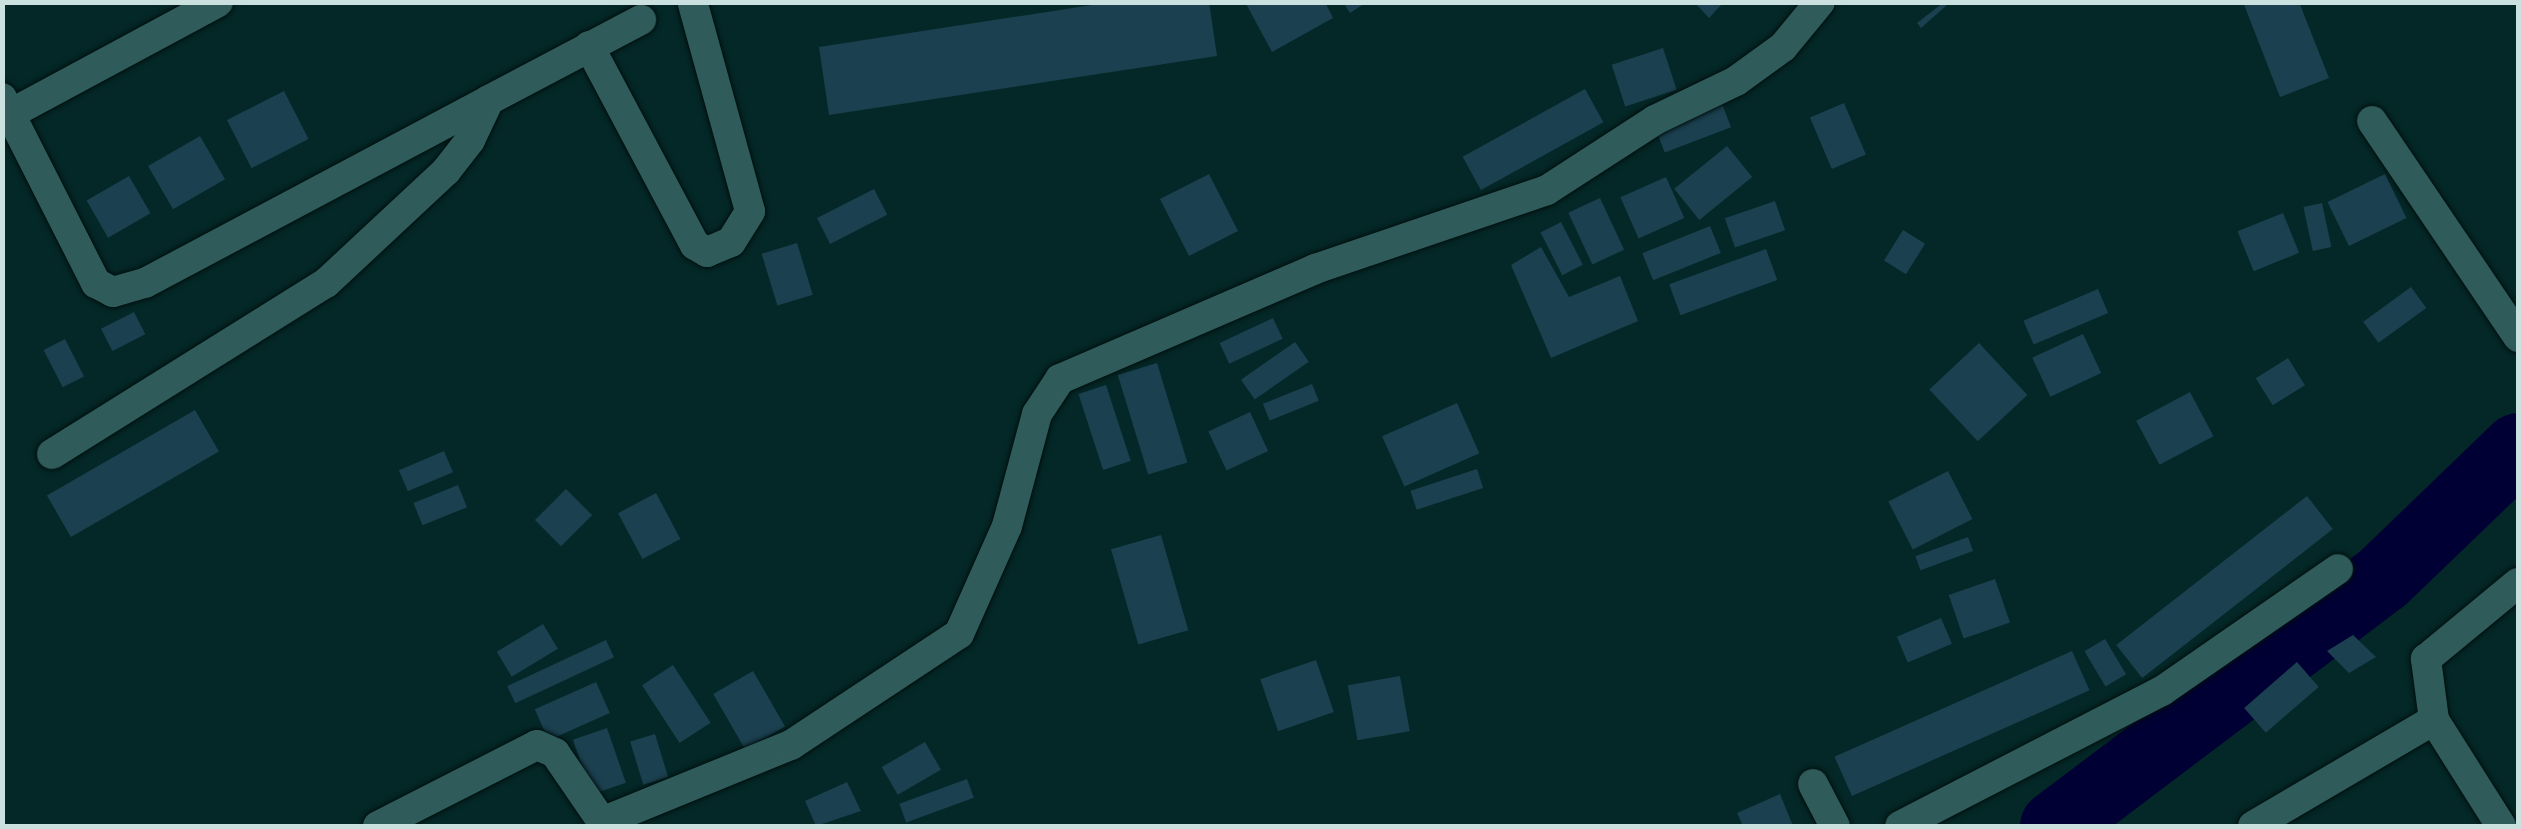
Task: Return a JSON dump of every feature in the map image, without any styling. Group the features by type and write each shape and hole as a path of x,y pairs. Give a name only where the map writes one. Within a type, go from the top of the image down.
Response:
{"street":[{"path":"218,2 8,106 96,283 113,292 145,282 489,100 589,46 637,11 695,3 750,219 731,242 707,252 694,245 589,46"},
{"path":"378,826 536,745 555,754 604,824 791,745 959,634 1007,526 1036,414 1060,379 1315,269 1547,190 1655,120 1736,82 1783,47 1820,2"},
{"path":"52,454 326,282 446,171 489,100"},
{"path":"2372,121 2516,335"},
{"path":"1900,826 2162,691 2338,568"},
{"path":"2501,826 2434,720 2426,659 2518,583"},
{"path":"2253,826 2434,720"},
{"path":"1813,784 1835,826"}],"building":[{"path":"1111,2 1209,2 1217,56 829,115 819,47"},
{"path":"1245,2 1325,2 1333,18 1272,52"},
{"path":"1343,2 1367,2 1350,13"},
{"path":"1694,2 1724,2 1709,18"},
{"path":"1944,2 1946,6 1921,28 1917,23"},
{"path":"2243,2 2299,2 2329,78 2280,97"},
{"path":"1663,48 1677,90 1625,107 1612,65"},
{"path":"1585,89 1603,122 1481,190 1463,157"},
{"path":"284,91 309,139 251,168 227,120"},
{"path":"1721,101 1731,127 1665,153 1655,126"},
{"path":"1844,103 1866,155 1832,169 1810,117"},
{"path":"200,136 225,179 173,209 148,166"},
{"path":"1727,146 1752,177 1699,220 1674,189"},
{"path":"1209,174 1238,231 1189,256 1160,199"},
{"path":"2385,174 2406,218 2349,246 2327,202"},
{"path":"129,176 150,213 108,238 87,200"},
{"path":"1666,177 1684,218 1639,238 1620,197"},
{"path":"874,189 887,215 830,244 817,218"},
{"path":"1600,198 1624,250 1592,264 1568,213"},
{"path":"1775,201 1785,230 1735,248 1725,218"},
{"path":"2322,203 2331,247 2313,251 2303,207"},
{"path":"2283,213 2299,253 2254,271 2238,231"},
{"path":"1561,222 1583,265 1562,275 1541,232"},
{"path":"1710,226 1721,253 1653,280 1642,253"},
{"path":"1903,230 1925,244 1906,274 1884,261"},
{"path":"797,243 813,295 777,305 762,254"},
{"path":"1541,247 1569,297 1620,276 1638,321 1551,358 1511,265"},
{"path":"1766,249 1777,280 1680,315 1669,284"},
{"path":"2411,287 2426,308 2379,343 2363,322"},
{"path":"2098,289 2108,313 2034,345 2023,321"},
{"path":"134,312 145,334 112,351 101,329"},
{"path":"1273,318 1283,339 1229,364 1220,343"},
{"path":"2083,334 2101,373 2050,397 2032,358"},
{"path":"65,339 84,376 63,387 44,350"},
{"path":"1295,342 1309,362 1255,400 1241,380"},
{"path":"1979,343 2027,395 1978,441 1929,389"},
{"path":"2288,358 2305,385 2273,405 2256,378"},
{"path":"1157,363 1187,462 1148,474 1118,375"},
{"path":"1312,384 1319,401 1270,421 1263,404"},
{"path":"1106,385 1131,461 1103,470 1078,394"},
{"path":"2190,392 2213,436 2160,465 2136,421"},
{"path":"1457,403 1479,453 1404,487 1382,436"},
{"path":"195,410 219,452 71,537 47,496"},
{"path":"1250,412 1268,451 1226,470 1208,431"},
{"path":"444,451 453,472 408,491 399,470"},
{"path":"1477,469 1483,488 1417,510 1410,491"},
{"path":"1948,471 1973,519 1913,550 1888,501"},
{"path":"458,485 467,507 422,525 413,503"},
{"path":"566,489 592,515 561,546 535,520"},
{"path":"656,493 680,539 642,559 618,513"},
{"path":"2307,496 2333,529 2142,678 2116,645"},
{"path":"1161,535 1188,630 1138,644 1111,549"},
{"path":"1968,537 1973,551 1921,570 1915,556"},
{"path":"1995,579 2010,622 1964,638 1949,595"},
{"path":"1941,618 1952,644 1908,663 1897,637"},
{"path":"543,624 558,649 512,677 497,652"},
{"path":"2353,635 2376,657 2349,673 2327,651"},
{"path":"2105,639 2126,674 2106,687 2084,651"},
{"path":"606,640 614,657 515,703 507,686"},
{"path":"2072,651 2089,690 1852,796 1834,757"},
{"path":"1316,660 1334,712 1278,731 1260,679"},
{"path":"2297,662 2319,687 2266,733 2244,708"},
{"path":"673,665 711,723 680,743 642,685"},
{"path":"753,671 785,726 745,749 713,694"},
{"path":"1400,676 1410,731 1358,740 1348,685"},
{"path":"596,682 610,713 549,740 535,709"},
{"path":"607,728 626,783 592,795 573,740"},
{"path":"655,734 668,777 643,785 630,742"},
{"path":"925,742 941,770 898,795 882,767"},
{"path":"967,779 974,798 906,822 899,804"},
{"path":"847,782 861,811 816,826 805,801"},
{"path":"1780,794 1793,826 1743,826 1737,813"}],"waterway":[{"path":"2055,826 2383,578 2518,448"}]}
